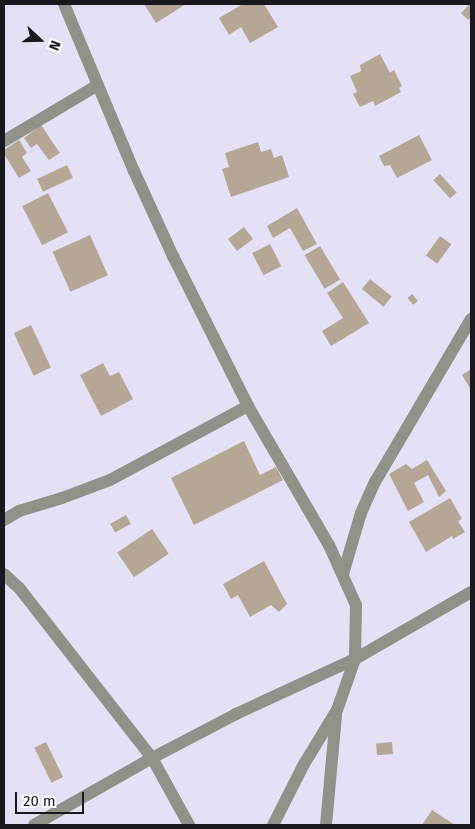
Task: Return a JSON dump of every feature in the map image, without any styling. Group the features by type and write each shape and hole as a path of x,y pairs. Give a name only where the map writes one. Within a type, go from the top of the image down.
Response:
{"street":[{"path":"64,4 169,247 248,406 329,545 344,574 356,605 355,659 337,710 304,764 273,825"},
{"path":"4,142 98,86"},
{"path":"344,574 362,513 375,482 471,319"},
{"path":"4,520 19,511 62,498 110,480 248,406"},
{"path":"4,574 20,589 152,758 189,825"},
{"path":"34,825 152,758 236,714 355,659 471,592"},
{"path":"326,825 337,710"}],"building":[{"path":"144,4 186,4 156,23"},
{"path":"243,4 264,4 278,27 250,43 241,27 229,35 219,18"},
{"path":"470,4 471,17 468,20 461,13"},
{"path":"380,54 390,73 394,70 402,86 399,88 401,92 375,106 373,101 360,107 353,94 357,92 350,76 361,71 360,65"},
{"path":"41,125 60,153 49,160 37,144 31,148 24,138"},
{"path":"419,135 432,160 397,178 390,165 384,166 379,156"},
{"path":"19,140 27,153 22,157 31,171 19,178 4,154 4,150"},
{"path":"258,142 261,152 271,149 274,158 282,155 289,177 231,197 222,169 229,167 225,153"},
{"path":"67,165 73,178 43,192 37,179"},
{"path":"440,174 457,193 450,199 433,180"},
{"path":"48,193 68,232 42,245 22,206"},
{"path":"297,208 317,244 303,251 290,228 273,238 267,226"},
{"path":"244,227 253,239 237,251 228,239"},
{"path":"90,235 108,275 70,292 53,252"},
{"path":"440,236 451,244 437,264 426,255"},
{"path":"270,244 281,266 264,275 252,253"},
{"path":"320,246 340,279 325,289 305,255"},
{"path":"370,279 392,297 384,307 362,289"},
{"path":"343,282 369,323 331,346 322,331 343,318 327,293"},
{"path":"412,294 418,301 413,305 407,298"},
{"path":"31,325 51,368 34,376 14,333"},
{"path":"103,363 110,376 119,372 133,399 101,416 80,375"},
{"path":"471,369 471,390 462,375"},
{"path":"244,441 260,475 276,467 283,480 194,525 171,478"},
{"path":"427,460 446,491 439,497 428,475 414,483 424,502 408,511 389,474 406,464 412,469"},
{"path":"450,498 462,519 458,521 465,532 453,539 452,536 426,552 409,522"},
{"path":"126,515 131,524 115,532 110,524"},
{"path":"152,529 169,554 134,577 117,552"},
{"path":"264,561 287,604 279,612 271,605 250,617 238,595 231,599 223,584"},
{"path":"46,742 63,777 51,783 34,748"},
{"path":"392,742 393,754 377,755 376,743"},
{"path":"432,810 455,825 422,825"}]}
